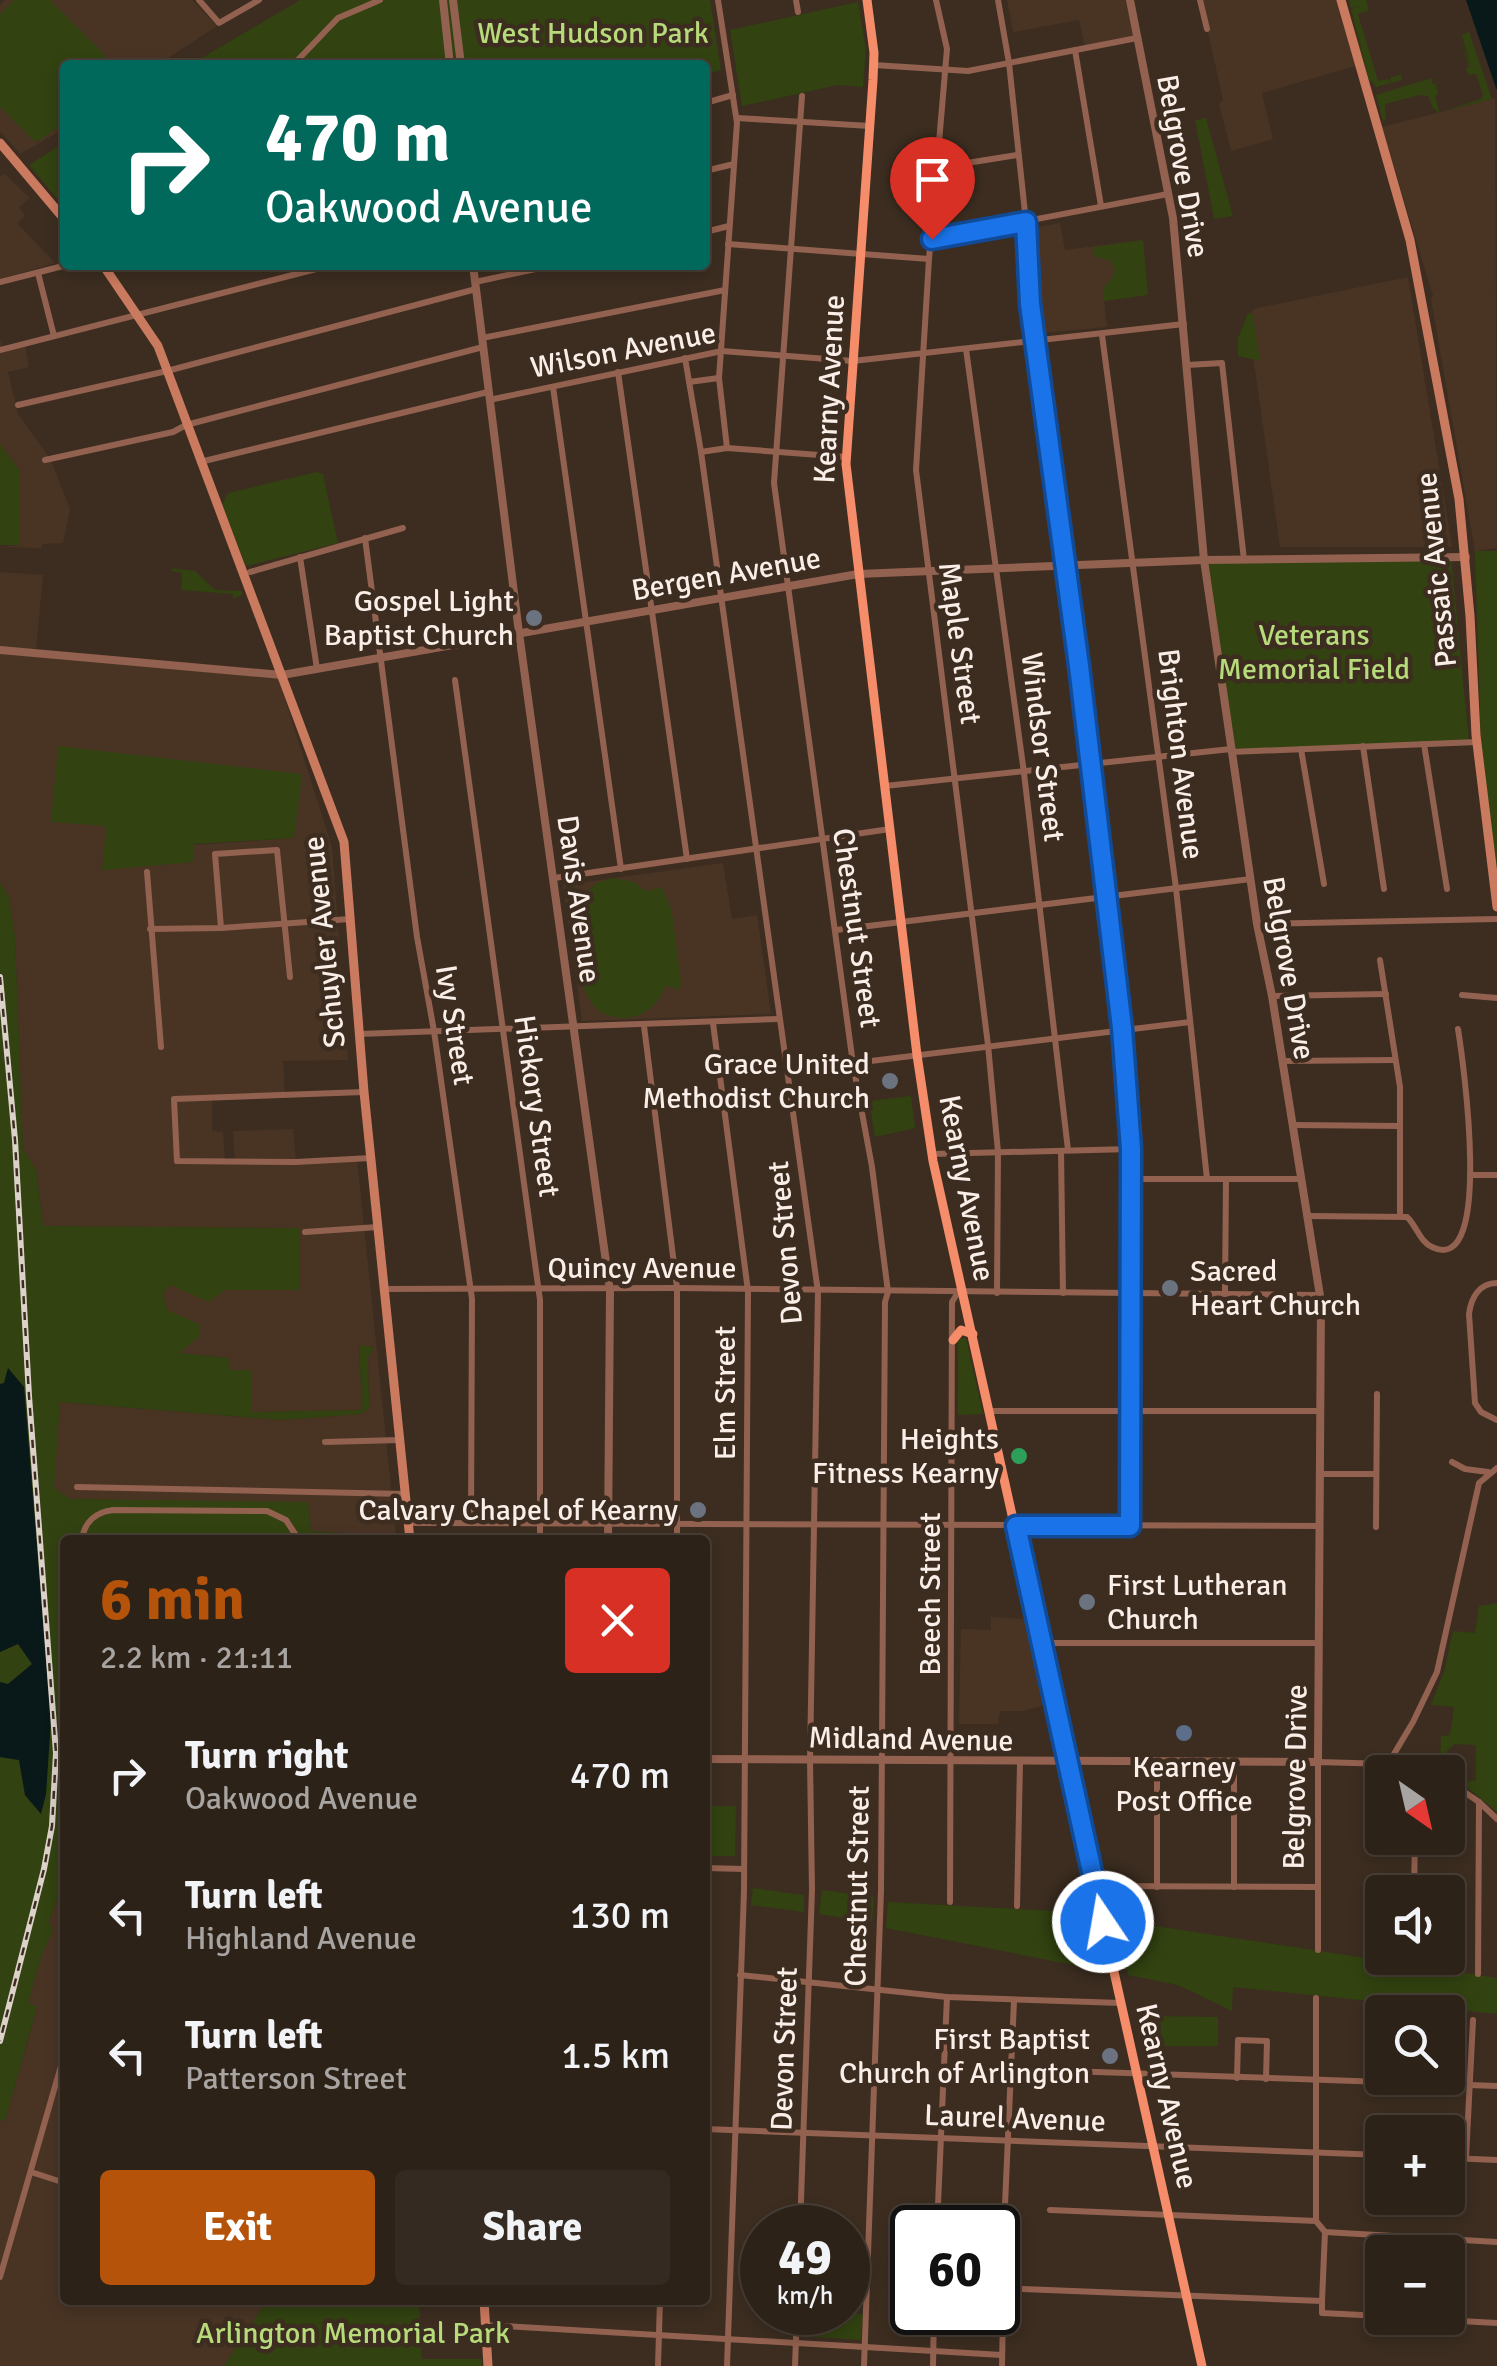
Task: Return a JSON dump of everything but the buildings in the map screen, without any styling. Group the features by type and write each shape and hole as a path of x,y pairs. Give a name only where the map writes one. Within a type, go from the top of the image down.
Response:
{"main road":[{"name":"Kearny Avenue","path":"867,0 874,65 846,457 931,1154 1202,2366"},
{"name":"Passaic Avenue","path":"1341,0 1410,240 1458,499 1466,557 1477,742 1497,907"},
{"path":"0,144 60,214"},
{"name":"Schuyler Avenue","path":"107,270 158,346 341,832 410,1535"},
{"path":"953,1340 961,1330 972,1334"},
{"path":"484,2305 488,2366"}],"street":[{"path":"198,0 219,23 259,0"},
{"path":"298,60 332,23 349,11 380,0"},
{"path":"443,0 449,60"},
{"path":"453,0 459,60"},
{"path":"718,0 736,118 720,378 727,448"},
{"path":"796,0 798,12"},
{"name":"Maple Street","path":"936,0 946,50 916,470 988,1046 998,1152 997,1293"},
{"path":"998,0 1009,63 1026,222 1034,343 1092,765 1122,1028 1131,1149 1130,1526"},
{"name":"Belgrove Drive","path":"1130,0 1168,194 1184,324 1204,560 1257,924 1320,1295 1318,1950"},
{"path":"1200,0 1207,29"},
{"path":"874,65 968,71 1137,38"},
{"path":"1075,50 1101,206"},
{"path":"710,101 733,96"},
{"name":"Chestnut Street","path":"802,96 774,482 888,1292 881,1890 864,2366"},
{"path":"736,118 870,126"},
{"path":"936,168 1017,155"},
{"path":"710,170 734,164"},
{"path":"932,239 1168,194"},
{"path":"710,231 729,226"},
{"path":"728,244 929,258"},
{"path":"0,282 60,267"},
{"path":"0,269 9,280"},
{"path":"0,350 312,270"},
{"name":"Davis Avenue","path":"474,270 519,634 610,1291 608,1535"},
{"path":"18,404 168,370 535,270"},
{"path":"38,272 54,336"},
{"path":"45,460 174,432 186,425 482,342 725,290"},
{"name":"Wilson Avenue","path":"200,462 489,396 722,351 853,361 1184,324"},
{"name":"Brighton Avenue","path":"1102,335 1176,888 1207,1179"},
{"name":"Windsor Street","path":"966,349 998,569 1054,1038 1065,1150 1064,1293"},
{"name":"Devon Street","path":"685,358 818,1292 810,1760 812,1890 801,2205"},
{"path":"1186,365 1222,364 1244,560"},
{"path":"618,372 687,859"},
{"path":"689,382 720,378"},
{"path":"552,386 621,868"},
{"path":"701,452 727,448 846,457"},
{"path":"250,572 403,528"},
{"name":"Ivy Street","path":"365,538 417,937 470,1290 472,1522"},
{"path":"300,557 316,669"},
{"name":"Bergen Avenue","path":"0,650 282,675 858,574 1204,560 1466,557"},
{"name":"Hickory Street","path":"454,680 539,1290 540,1535"},
{"path":"884,786 1231,750 1477,742"},
{"path":"1424,744 1447,889"},
{"path":"1363,746 1384,889"},
{"path":"1301,749 1324,884"},
{"path":"554,878 890,829"},
{"path":"221,928 215,854 277,850 290,977"},
{"path":"147,872 161,1047"},
{"path":"836,930 1251,878"},
{"path":"150,929 352,918"},
{"path":"1257,924 1497,919"},
{"path":"1380,960 1400,1087 1400,1216"},
{"path":"1272,996 1386,994"},
{"path":"1462,995 1497,998"},
{"path":"360,1034 779,1020"},
{"path":"789,1071 1190,1022"},
{"name":"Elm Street","path":"713,1023 748,1291 744,1870 728,2366"},
{"path":"644,1026 677,1288 677,1535"},
{"path":"1308,1216 1400,1216 1412,1222 1432,1248 1454,1244 1467,1225 1470,1176 1466,1080 1458,1030"},
{"path":"1283,1061 1395,1060"},
{"path":"364,1092 174,1099 176,1161 371,1158"},
{"path":"1293,1125 1399,1126"},
{"path":"931,1154 1131,1149"},
{"path":"1470,1176 1497,1175"},
{"path":"1131,1179 1302,1179"},
{"path":"1225,1294 1226,1180"},
{"path":"304,1232 378,1228"},
{"path":"1497,1284 1488,1283 1480,1288 1471,1301 1469,1314 1475,1402 1481,1412 1497,1420"},
{"name":"Quincy Avenue","path":"384,1289 1320,1295"},
{"name":"Beech Street","path":"950,1902 952,1302 957,1294 963,1294"},
{"path":"1376,1394 1376,1527"},
{"path":"989,1410 1320,1411"},
{"path":"325,1442 399,1440"},
{"path":"1452,1462 1465,1469 1488,1472"},
{"path":"1393,1755 1437,1672 1480,1483 1497,1468"},
{"path":"1319,1474 1376,1474"},
{"path":"77,1488 405,1494"},
{"path":"84,1535 90,1519 102,1512 132,1510 267,1511 286,1520 298,1535"},
{"path":"409,1523 1320,1526"},
{"path":"1040,1642 1319,1643"},
{"name":"Midland Avenue","path":"710,1760 1365,1763"},
{"path":"1017,1906 1020,1762"},
{"path":"1157,1763 1157,1887"},
{"path":"1234,1764 1234,1887"},
{"path":"1465,1792 1497,1820"},
{"path":"1478,1974 1480,1802"},
{"path":"710,1868 744,1870"},
{"path":"1096,1886 1316,1887"},
{"path":"740,1975 947,1997 1121,2003"},
{"path":"938,2205 947,1997"},
{"path":"1316,1998 1316,2221 1326,2232 1497,2242"},
{"path":"1005,2205 1014,2001"},
{"path":"1472,2020 1466,2158 1497,2160"},
{"path":"1237,2078 1238,2040 1267,2041 1266,2079"},
{"path":"1012,2069 1365,2081"},
{"path":"0,2277 60,2072"},
{"path":"1465,2088 1497,2086"},
{"name":"Laurel Avenue","path":"710,2129 1365,2154"},
{"path":"31,2172 60,2181"},
{"path":"1050,2210 1316,2221"},
{"path":"1326,2232 1322,2313 1365,2315"},
{"path":"1020,2289 1322,2301"},
{"path":"658,2366 660,2305"},
{"path":"1465,2321 1497,2323"},
{"path":"485,2325 1002,2355"},
{"path":"796,2335 796,2366"},
{"path":"933,2335 933,2366"},
{"path":"1002,2335 1002,2366"}],"shaded area":[{"path":"5,0 192,0 217,26 165,60 60,60 60,131 20,154 0,131 0,5"},
{"path":"1007,0 1129,0 1137,37 1085,47 1079,20 1013,32"},
{"path":"1201,0 1340,0 1359,65 1262,93 1273,139 1231,151"},
{"path":"1466,0 1497,0 1497,90 1496,88"},
{"path":"1495,98 1497,548 1475,551 1433,296 1382,127"},
{"path":"5,174 30,198 19,207 25,216 17,223 55,263 0,279 0,176"},
{"path":"1060,223 1065,250 1143,240 1148,295 1104,301 1107,327 1042,333 1033,228"},
{"path":"1408,277 1452,547 1280,547 1248,320 1253,309"},
{"path":"0,340 3,349 25,344 29,367 8,372 18,414 51,460 70,509 63,543 42,544 42,548 0,547 20,545 20,471 0,444"},
{"path":"0,572 43,575 36,649 43,655 277,674 332,847 348,1060 283,1061 285,1096 212,1100 212,1131 223,1132 225,1162 235,1163 233,1131 293,1129 296,1161 357,1159 396,1535 311,1531 308,1503 70,1499 53,1488 60,1402 282,1420 361,1414 369,1408 368,1357 374,1346 359,1346 362,1410 252,1412 230,1370 228,1358 178,1353 163,1293 170,1285 300,1290 299,1228 43,1226 36,1170 23,1149 15,937 9,897 0,882","holes":["107,826 294,838 193,845 193,862 102,869"]},
{"path":"723,863 732,919 757,915 771,1014 582,1021 563,885"},
{"path":"8,1368 24,1387 51,1719 41,1814 25,1795 19,1760 0,1757 0,1682 8,1684 32,1664 18,1644 0,1652 0,1384 4,1383"},
{"path":"991,1617 1025,1619 1045,1705 1023,1711 1000,1711 998,1724 959,1724 961,1629 991,1630"},
{"path":"60,1890 60,2305 264,2305 224,2366 0,2366 0,2120 5,2121 37,2008 28,2003 53,1930 49,1922"}],"green space":[{"path":"14,0 50,0 107,60 60,60 60,126 38,141 0,107 0,14"},
{"name":"West Hudson Park","path":"300,0 710,0 721,70 710,73 710,60 198,60"},
{"path":"1346,0 1368,73 1351,9 1360,6 1351,8 1349,0 1366,0 1369,10 1358,14 1378,81 1391,82 1390,78 1401,74 1402,80 1376,87 1371,80 1370,84"},
{"path":"858,2 866,49 863,87 838,85 742,106 730,30"},
{"path":"1469,32 1492,99 1441,112 1483,95 1476,74 1464,75 1469,74 1465,69 1469,67 1459,35 1470,65 1462,35"},
{"path":"1431,78 1433,84 1444,82 1436,84 1440,114 1428,96 1420,95 1385,104 1383,121 1376,95"},
{"path":"1206,118 1233,216 1214,219 1195,120"},
{"path":"60,145 60,202 29,165"},
{"path":"1143,240 1148,295 1104,301 1103,288 1115,271 1111,261 1094,256 1094,247"},
{"path":"1248,313 1253,315 1260,361 1238,356 1238,338"},
{"path":"0,444 20,471 20,545 0,545"},
{"path":"317,472 323,474 338,543 246,566 222,505 228,493"},
{"path":"1475,551 1497,551 1497,873 1481,747"},
{"name":"Veterans Memorial Field","path":"1451,556 1469,742 1233,751 1203,558"},
{"path":"171,571 195,571 215,590 242,591 242,595 233,599 233,594 181,590 182,573"},
{"path":"58,746 302,774 294,838 194,844 193,862 102,870 106,826 51,822"},
{"path":"613,878 634,882 646,891 662,887 672,912 680,990 666,985 648,1010 632,1017 602,1013 582,985 568,887 574,886 577,903 596,883"},
{"path":"0,882 9,897 15,937 23,1149 36,1170 43,1226 299,1228 300,1290 225,1290 209,1302 170,1285 163,1293 167,1310 199,1324 199,1337 179,1353 228,1358 230,1370 251,1370 252,1412 362,1410 359,1345 375,1347 368,1357 369,1408 361,1414 282,1420 60,1402 54,1488 70,1499 308,1502 311,1531 379,1535 60,1535 60,1890 49,1922 53,1930 28,2003 37,2007 5,2121 0,2120 0,1757 19,1760 25,1795 40,1813 46,1794 9,1369 0,1384"},
{"path":"911,1096 915,1128 875,1137 869,1101"},
{"path":"966,1338 983,1414 958,1415 958,1339"},
{"path":"1497,1603 1497,1812 1465,1785 1476,1780 1476,1745 1454,1744 1440,1755 1441,1736 1450,1735 1454,1707 1431,1705 1444,1672 1453,1631 1475,1633 1479,1606"},
{"path":"18,1644 33,1664 8,1684 0,1682 0,1652"},
{"path":"710,1806 736,1806 735,1856 710,1856"},
{"path":"753,1888 804,1895 804,1912 751,1905"},
{"path":"822,1890 874,1897 872,1922 819,1914"},
{"path":"888,1902 1087,1916 1099,1970 886,1928"},
{"path":"1115,1920 1365,1958 1365,1975 1465,1973 1497,1978 1497,2014 1465,2011 1465,1995 1365,1995 1365,2000 1233,1987 1232,2011 1178,1985 1128,1975"},
{"path":"1155,2016 1218,2017 1218,2046 1156,2046"},
{"name":"Arlington Memorial Park","path":"264,2305 419,2305 422,2359 482,2359 482,2366 224,2366"},
{"path":"804,2335 861,2335 861,2340"}],"railway":[{"path":"0,977 15,1140 29,1396 56,1753 52,1826 44,1869 0,2041"}],"place":[{"name":"Gospel Light Baptist Church","path":"534,618"},
{"name":"Grace United Methodist Church","path":"890,1081"},
{"name":"Sacred Heart Church","path":"1170,1288"},
{"name":"Heights Fitness Kearny","path":"1019,1456"},
{"name":"Calvary Chapel of Kearny","path":"698,1510"},
{"name":"First Lutheran Church","path":"1087,1602"},
{"name":"Kearney Post Office","path":"1184,1733"},
{"name":"First Baptist Church of Arlington","path":"1110,2056"}],"route":[{"path":"932,239 1026,222 1027,279 1122,1028 1131,1149 1130,1526 1016,1526 1103,1922"}]}
